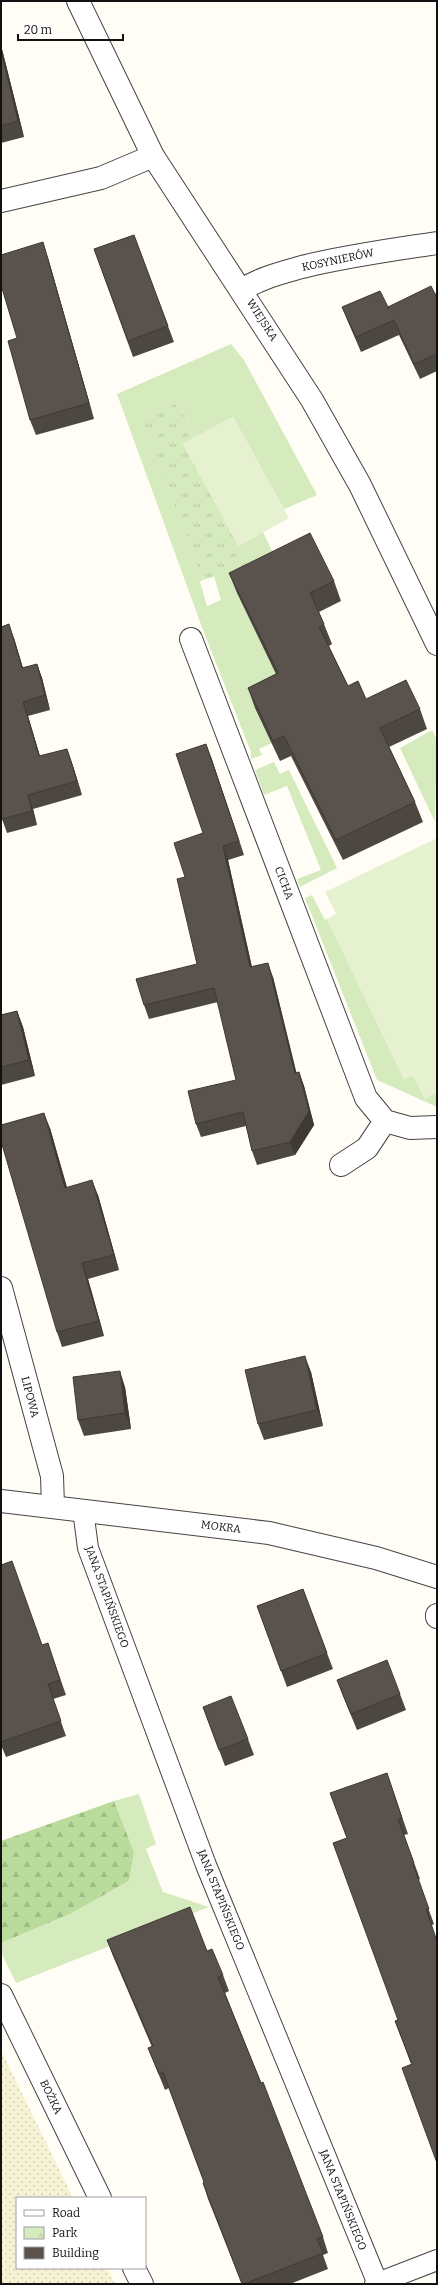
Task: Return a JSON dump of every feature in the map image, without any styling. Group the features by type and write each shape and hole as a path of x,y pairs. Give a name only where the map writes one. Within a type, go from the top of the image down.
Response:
{"street":[{"name":"WIEJSKA","path":"78,1 153,156 301,380 360,485 437,644"},
{"path":"1,201 101,178 153,156"},
{"name":"KOSYNIERÓW","path":"242,290 255,281 340,258 437,243"},
{"name":"CICHA","path":"191,639 366,1098 385,1121"},
{"path":"341,1164 367,1148 385,1121 410,1128 437,1127"},
{"name":"LIPOWA","path":"1,1288 52,1476 52,1506"},
{"name":"MOKRA","path":"1,1501 269,1533 376,1558 437,1577"},
{"name":"BOŻKA","path":"1,1995 100,2197"},
{"path":"134,2269 142,2284"}],"lane":[{"name":"JANA STAPIŃSKIEGO","path":"83,1510 88,1548 206,1864 377,2284"},
{"path":"377,2284 437,2260"}],"shaded area":[{"path":"1,2050 73,2197 16,2197 16,2269 108,2269 115,2284 1,2284"}],"green space":[{"path":"231,344 244,360 317,495 284,509 233,417 194,438 180,402 143,417 203,580 200,582 207,606 221,600 214,576 249,565 238,546 263,532 272,551 274,574 303,659 272,743 259,749 262,755 251,759 251,752 203,630 117,394"},
{"path":"180,402 194,438 183,444 250,565 203,580 142,417"},
{"path":"233,417 289,518 238,546 183,444"},
{"path":"432,730 437,740 435,822 400,748"},
{"path":"274,762 280,774 289,770 337,868 300,887 297,879 321,870 287,786 264,795 255,770"},
{"path":"437,838 437,1092 425,1099 413,1075 404,1080 327,919 336,914 325,892"},
{"path":"312,895 325,920 327,919 404,1079 413,1075 425,1098 437,1092 437,1107 377,1080 305,898"},
{"path":"139,1794 156,1844 146,1849 163,1892 209,1907 16,1983 1,1952 1,1943 70,1914 129,1881 134,1852 114,1801"},
{"path":"114,1801 134,1852 129,1881 70,1914 1,1943 1,1841"}],"building":[{"path":"1,51 18,121 1,126"},
{"path":"134,235 168,326 128,341 94,249"},
{"path":"43,242 89,403 30,420 8,341 17,338 1,285 1,255"},
{"path":"431,286 435,294 437,294 437,354 414,364 394,320 356,337 342,307 380,291 388,307"},
{"path":"310,533 334,581 310,593 324,624 319,627 348,686 358,681 366,699 406,680 420,709 380,728 415,802 336,840 284,736 273,741 248,688 278,673 229,573"},
{"path":"9,624 22,668 37,664 45,695 23,702 39,756 67,749 77,781 28,795 32,811 2,819 1,627"},
{"path":"206,744 239,841 223,846 250,967 268,963 295,1073 299,1072 309,1111 290,1142 252,1151 243,1112 196,1124 188,1091 236,1080 214,988 144,1005 136,979 197,964 177,879 185,877 174,843 203,833 176,754"},
{"path":"17,1011 29,1060 1,1067 1,1015"},
{"path":"44,1113 65,1188 92,1180 114,1255 82,1263 99,1321 57,1332 1,1141 1,1125"},
{"path":"305,1356 317,1410 258,1424 245,1370"},
{"path":"120,1371 125,1413 78,1420 73,1377"},
{"path":"12,1561 42,1645 48,1643 60,1680 48,1684 61,1721 1,1742 1,1565"},
{"path":"303,1589 327,1653 281,1671 257,1606"},
{"path":"387,1660 400,1694 351,1714 337,1680"},
{"path":"231,1696 248,1739 219,1750 203,1707"},
{"path":"387,1773 402,1818 398,1819 429,1909 426,1909 437,1941 437,2163 402,2068 412,2064 395,2021 398,2020 333,1843 347,1838 330,1793"},
{"path":"190,1907 207,1951 212,1949 223,1975 218,1977 261,2083 263,2082 323,2237 317,2239 323,2253 244,2284 242,2284 203,2183 204,2182 163,2072 159,2074 148,2048 153,2046 107,1940"}]}
